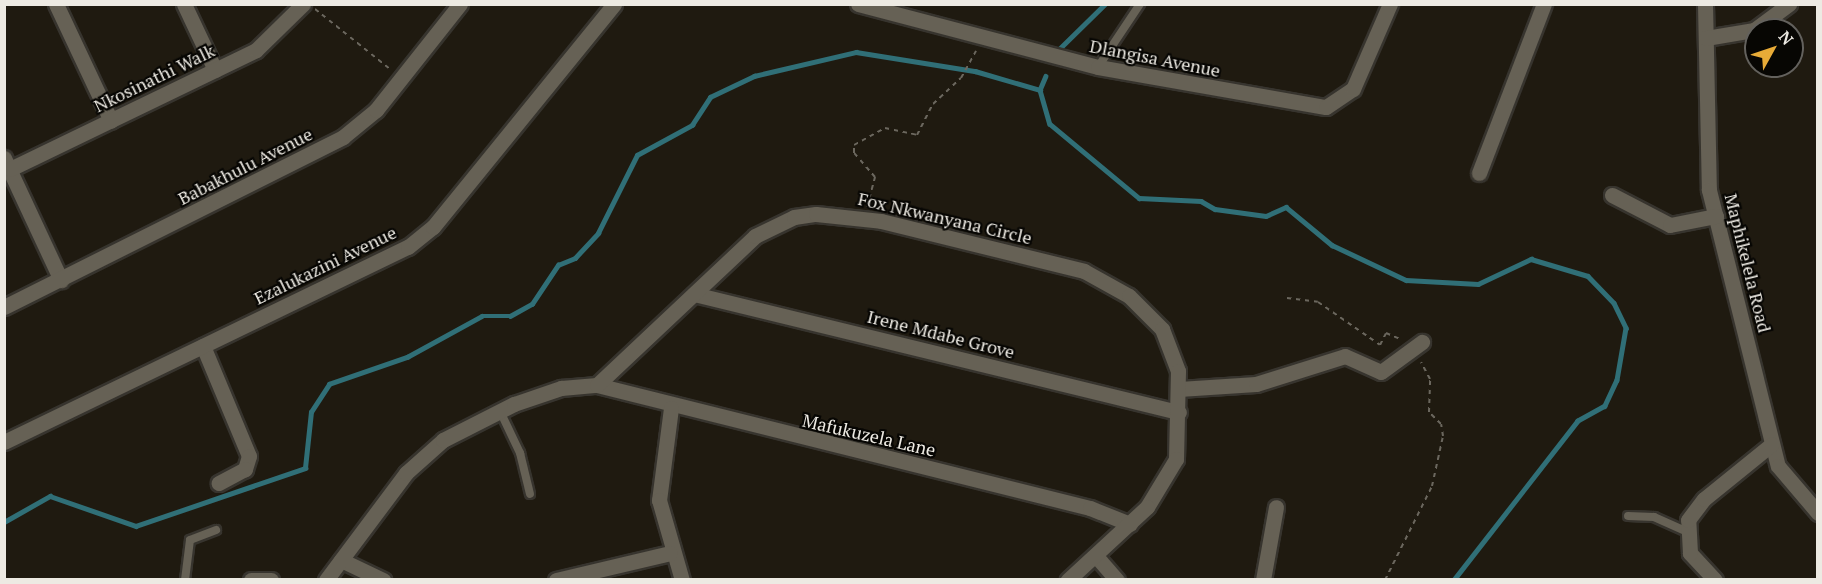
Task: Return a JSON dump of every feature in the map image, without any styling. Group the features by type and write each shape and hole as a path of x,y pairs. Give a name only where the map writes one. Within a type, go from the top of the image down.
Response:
{"street":[{"path":"56,4 111,121"},
{"path":"184,4 214,70"},
{"name":"Nkosinathi Walk","path":"7,163 111,121 267,43 303,4"},
{"name":"Babakhulu Avenue","path":"4,307 333,143 376,110 460,4"},
{"name":"Ezalukazini Avenue","path":"4,442 421,238 614,4"},
{"name":"Dlangisa Avenue","path":"858,4 1098,67 1312,107 1335,106 1357,81 1390,4"},
{"path":"1479,173 1544,4"},
{"name":"Maphikelela Road","path":"1705,4 1706,158 1716,216 1772,444 1784,476 1818,513"},
{"path":"1706,38 1754,30 1789,4"},
{"path":"7,163 61,280"},
{"path":"1612,195 1670,225 1716,216"},
{"name":"Fox Nkwanyana Circle","path":"597,385 755,236 794,217 864,218 1084,272 1109,283 1162,329 1179,390 1179,412 1176,459 1160,490 1130,525 1068,579"},
{"name":"Irene Mdabe Grove","path":"694,294 1179,412"},
{"path":"203,346 249,456 245,469 219,483"},
{"path":"1179,390 1256,384 1346,356 1381,372 1411,348"},
{"path":"326,579 425,454 459,429 499,410 561,388 597,385"},
{"name":"Mafukuzela Lane","path":"597,385 671,408 1090,508 1130,525"},
{"path":"671,408 659,500 670,553 682,579"},
{"path":"1715,579 1690,553 1686,531 1704,499 1772,444"},
{"path":"1263,579 1276,507"},
{"path":"556,579 670,553"},
{"path":"1096,556 1117,579"},
{"path":"341,560 383,579"},
{"path":"251,579 271,579"}],"lane":[{"path":"1098,67 1140,4"},
{"path":"499,410 520,453 530,494"},
{"path":"1628,516 1654,517 1686,531"},
{"path":"184,579 190,540 216,530"}],"path":[{"path":"310,4 402,78"},
{"path":"864,218 875,177 854,153 854,145 885,128 917,135 938,98 961,78 975,55"},
{"path":"1287,298 1318,302 1380,345 1386,333 1397,336 1411,348 1429,373 1429,412 1441,424 1443,436 1432,486 1385,579"}],"waterway":[{"path":"1056,52 1105,4"},
{"path":"4,522 50,496 136,526 305,468 311,412 329,384 407,357 482,316 510,316 532,304 558,265 575,258 598,233 637,155 692,125 710,97 754,76 856,52 975,71 1040,90"},
{"path":"1046,76 1040,90 1050,124 1139,198 1201,201 1215,209 1266,216 1286,207 1332,245 1406,280 1478,284 1531,259 1588,276 1614,303 1626,328 1617,380 1605,406 1578,421 1454,580"}]}
